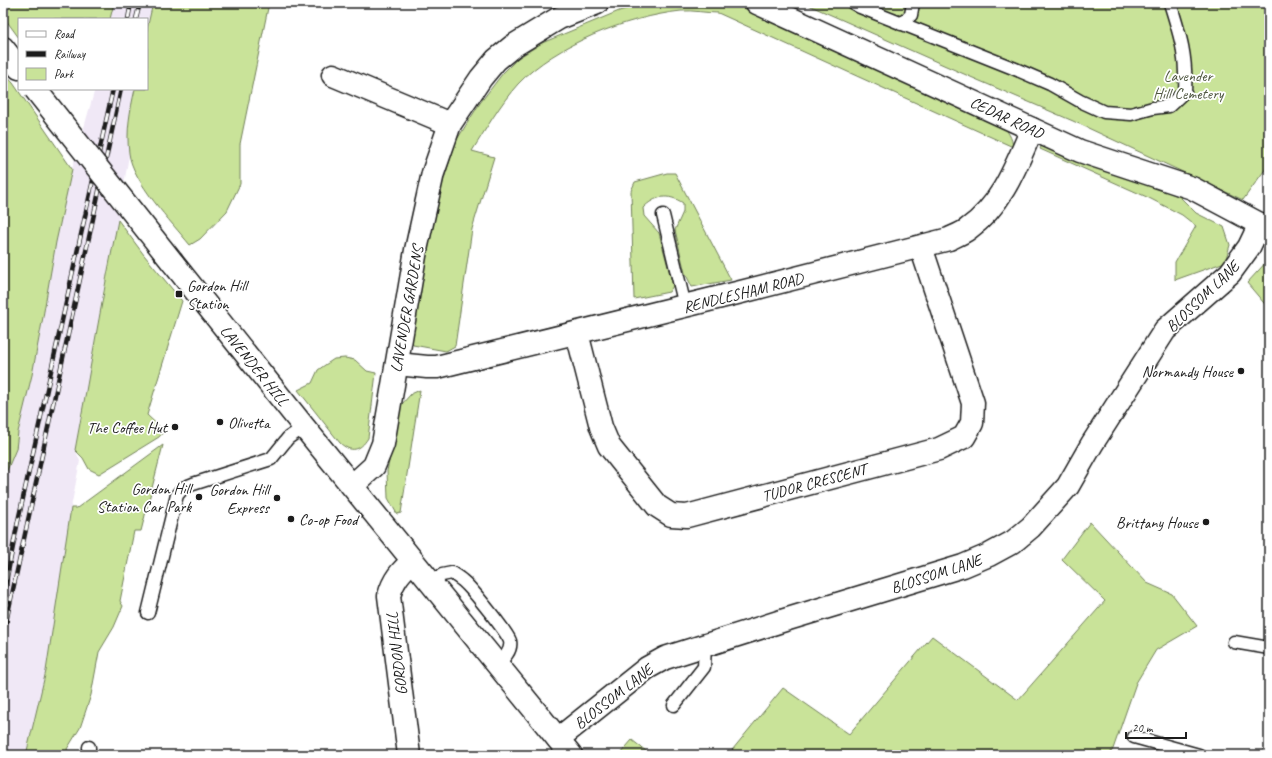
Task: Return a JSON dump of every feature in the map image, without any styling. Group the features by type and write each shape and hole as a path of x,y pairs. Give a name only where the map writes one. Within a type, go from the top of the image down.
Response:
{"street":[{"name":"LAVENDER GARDENS","path":"352,486 374,466 383,444 416,250 433,173 450,124 481,78 502,55 559,18 597,3"},
{"name":"CEDAR ROAD","path":"757,3 1080,151 1192,188 1264,226"},
{"path":"3,48 18,66"},
{"path":"333,75 450,124"},
{"name":"LAVENDER HILL","path":"37,90 304,427 565,747"},
{"name":"RENDLESHAM ROAD","path":"397,364 437,367 949,239 967,230 984,216 1000,198 1032,129"},
{"name":"BLOSSOM LANE","path":"565,747 647,668 665,658 705,644 964,566 1013,542 1031,527 1068,486 1092,444 1165,330 1230,273 1264,226"},
{"name":"TUDOR CRESCENT","path":"577,333 601,427 609,446 657,506 672,515 687,516 939,449 964,437 972,422 973,403 921,247"},
{"name":"GORDON HILL","path":"409,755 389,596 391,587 397,576 413,561"}],"lane":[{"path":"853,3 901,24 1044,81 1080,101 1104,112 1131,114 1153,108 1169,106 1185,91 1186,73 1183,44 1170,3"},
{"path":"901,24 911,15 913,3"},
{"path":"663,215 685,306"},
{"path":"148,613 177,495 183,488 193,484 271,459 288,438 304,427"},
{"path":"1234,642 1269,648"},
{"path":"674,705 704,667 705,644"},
{"path":"1134,737 1199,755"}],"shaded area":[{"path":"114,3 153,3 148,25 148,18 110,18"},
{"path":"95,90 135,90 128,124 129,155 75,449 80,461 71,508 46,671 26,755 3,755 3,480 16,449 18,432 32,375 56,242 72,169"}],"green space":[{"path":"3,3 114,3 110,18 18,18 18,37 3,16"},
{"path":"153,3 269,3 240,144 240,184 227,211 200,239 190,245 145,189 137,176 129,153 129,121 135,90 148,90 148,25"},
{"path":"646,3 733,3 910,85 1002,124 1011,137 1013,147 718,13 681,11 638,19 616,26 572,45 534,70 511,92 488,125 472,151 494,157 472,229 455,346 446,351 413,345 409,337 440,191 456,141 480,103 503,73 518,58 542,43 619,11"},
{"name":"Lavender Hill Cemetery","path":"804,3 1269,3 1269,164 1243,200 1073,121"},
{"path":"3,72 13,83 72,169 56,242 32,375 18,432 16,449 3,480"},
{"path":"1045,138 1180,197 1196,213 1224,227 1230,245 1225,262 1175,280 1175,262 1196,226 1182,215 1149,198 1040,149"},
{"path":"667,173 675,173 731,280 692,287 685,273 675,230 683,212 683,203 672,198 662,197 652,201 643,208 644,216 659,233 673,286 669,292 634,299 631,191 635,182"},
{"path":"118,220 144,255 182,301 147,415 164,431 159,437 99,474 89,469 83,458 75,450"},
{"path":"1269,259 1269,309 1247,283"},
{"path":"345,358 355,360 367,371 376,373 368,438 362,446 355,449 348,448 340,443 298,390 312,383 318,370 325,365 334,359"},
{"path":"420,390 401,513 397,514 388,498 387,471 401,405 411,394"},
{"path":"163,445 141,531 134,531 120,601 123,606 114,627 99,652 91,695 80,728 67,749 70,755 26,755 46,671 71,508 77,508"},
{"path":"1090,522 1147,583 1172,594 1197,626 1156,650 1136,683 1113,749 1109,755 728,755 783,688 849,734 932,636 1018,700 1105,601 1062,559"},
{"path":"632,740 651,755 619,755"}],"railway":[{"path":"128,18 131,3"},
{"path":"136,18 140,3"},
{"path":"3,597 18,521 113,90"},
{"path":"3,636 121,90"}],"place":[{"name":"Gordon Hill Station","path":"179,294"},
{"name":"Normandy House","path":"1241,371"},
{"name":"Olivetta","path":"220,422"},
{"name":"The Coffee Hut","path":"175,427"},
{"name":"Gordon Hill Station Car Park","path":"199,497"},
{"name":"Gordon Hill Express","path":"277,498"},
{"name":"Co-op Food","path":"291,519"},
{"name":"Brittany House","path":"1206,522"}]}
